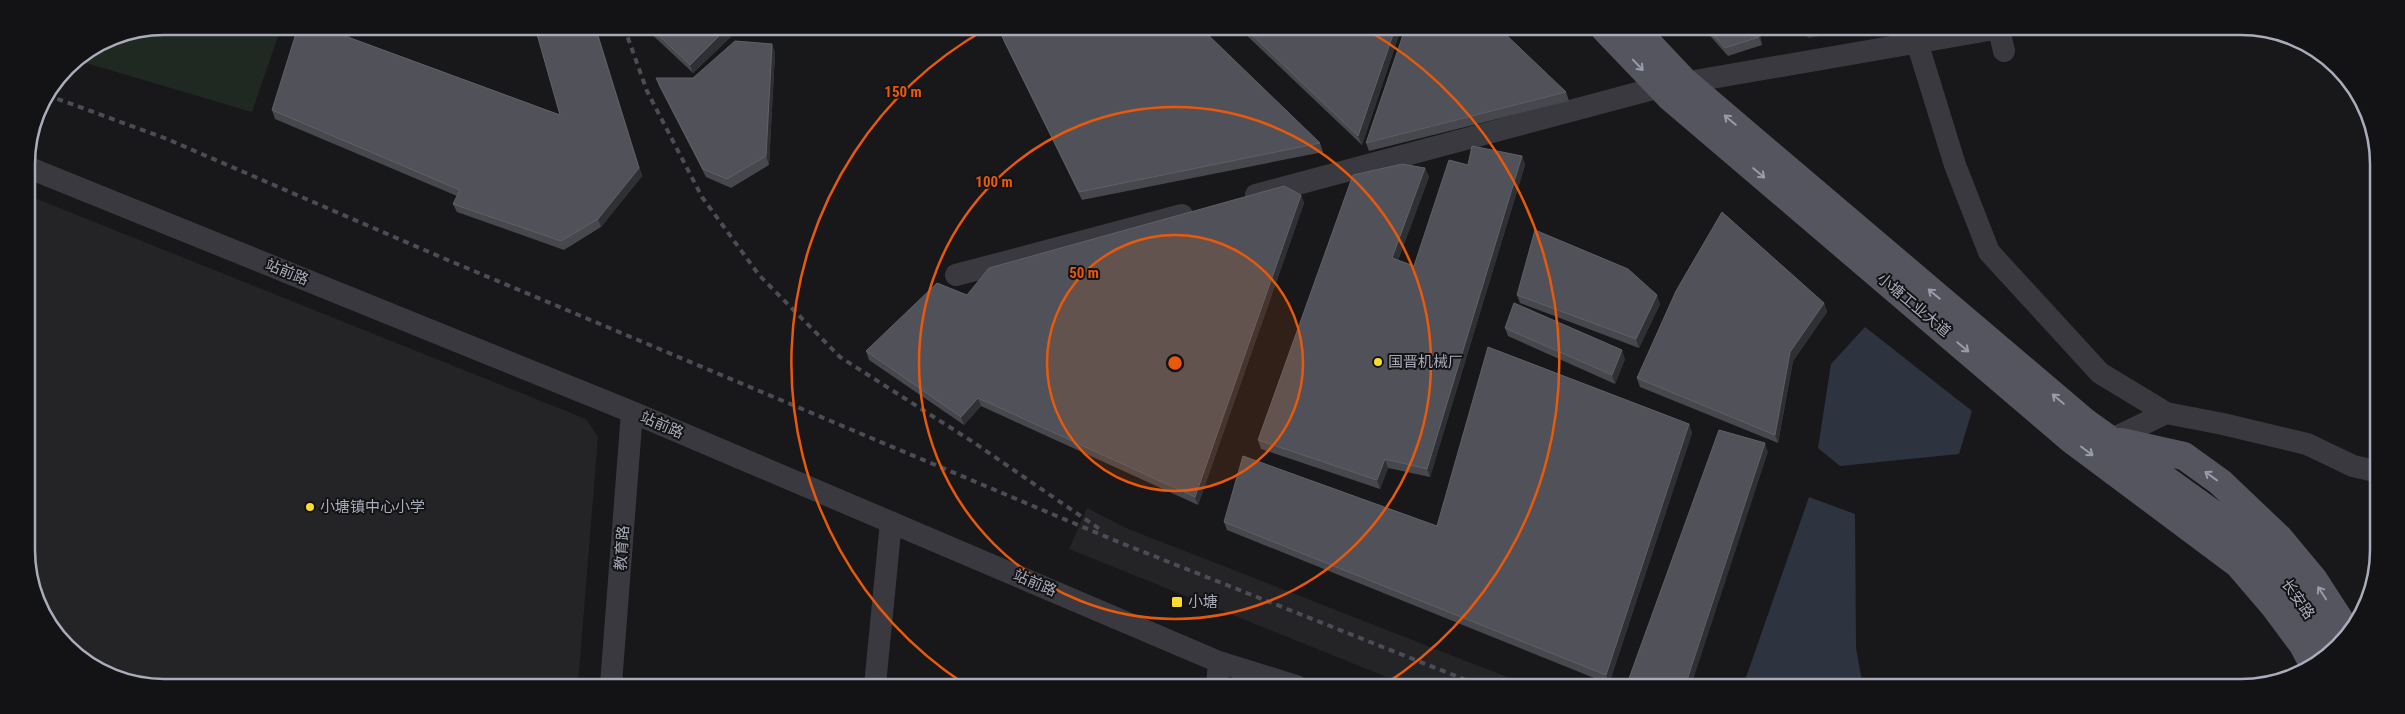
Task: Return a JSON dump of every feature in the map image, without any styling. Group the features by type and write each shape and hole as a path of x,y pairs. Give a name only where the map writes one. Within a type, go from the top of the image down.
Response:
{"main road":[{"name":"小塘工业大道","path":"1612,35 2085,422 2261,548"},
{"name":"小塘工业大道","path":"1638,35 1672,84 2072,440 2238,564"},
{"path":"2110,440 2184,456 2220,482 2280,538 2314,580 2344,627"},
{"path":"2176,518 2246,600 2295,667"},
{"name":"长安路","path":"2261,548 2300,598 2329,644"},
{"name":"长安路","path":"2238,564 2274,606 2303,645 2310,659"}],"street":[{"path":"1235,200 1672,84 1959,35"},
{"path":"1917,42 1955,165 1989,252 2039,309 2100,373 2166,414 2223,424 2307,444 2352,466 2370,470"},
{"name":"站前路","path":"35,170 632,412 1219,662 1274,679"},
{"path":"956,275 1206,208"},
{"name":"教育路","path":"611,679 632,412"},
{"path":"2110,440 2166,414"},
{"path":"876,679 891,522"},
{"path":"1218,679 1219,662"}],"shaded area":[{"path":"155,35 278,35 252,112 85,63 99,52 139,37"},
{"path":"1804,35 1826,35 1809,38"},
{"name":"小塘镇中心小学","path":"35,198 586,419 598,437 578,679 164,679 130,675 115,669 99,662 85,652 62,629 48,607 37,575 35,559"},
{"path":"1865,327 1972,411 1959,454 1840,466 1818,448 1831,364"},
{"path":"1809,497 1855,514 1856,648 1862,679 1745,679"},
{"path":"1087,508 1126,528 1512,679 1392,679 1069,549"}],"building":[{"path":"295,35 345,35 560,115 537,35 597,35 639,168 598,219 561,241 453,204 460,190 272,110"},
{"path":"658,35 720,35 690,65"},
{"path":"1001,35 1208,35 1320,143 1079,192"},
{"path":"1252,35 1393,35 1358,136"},
{"path":"1403,35 1506,35 1566,92 1366,143"},
{"path":"1713,35 1758,35 1759,37 1725,48"},
{"path":"735,41 772,44 766,156 727,179 703,169 656,78 693,78"},
{"name":"国晋机械厂","path":"1472,146 1522,156 1427,469 1385,459 1377,480 1258,440 1353,175 1402,164 1425,168 1392,258 1414,266 1449,160 1468,165"},
{"path":"1284,186 1301,195 1195,497 978,398 961,417 866,351 937,283 967,295 989,268"},
{"path":"1722,212 1824,303 1790,352 1775,435 1637,378 1676,291"},
{"path":"1535,230 1628,269 1657,295 1636,339 1517,295"},
{"path":"1514,303 1622,350 1612,375 1505,328"},
{"path":"1488,347 1689,424 1606,675 1224,522 1243,456 1437,526"},
{"path":"1719,430 1765,443 1687,679 1629,679"}],"railway":[{"path":"627,35 647,91 702,197 759,275 840,357 973,442 1101,530"},
{"path":"53,97 167,139 443,258 1121,543 1463,679"}],"place":[{"name":"国晋机械厂","path":"1378,362"},
{"name":"小塘镇中心小学","path":"310,507"},
{"name":"小塘","path":"1177,602"}]}
